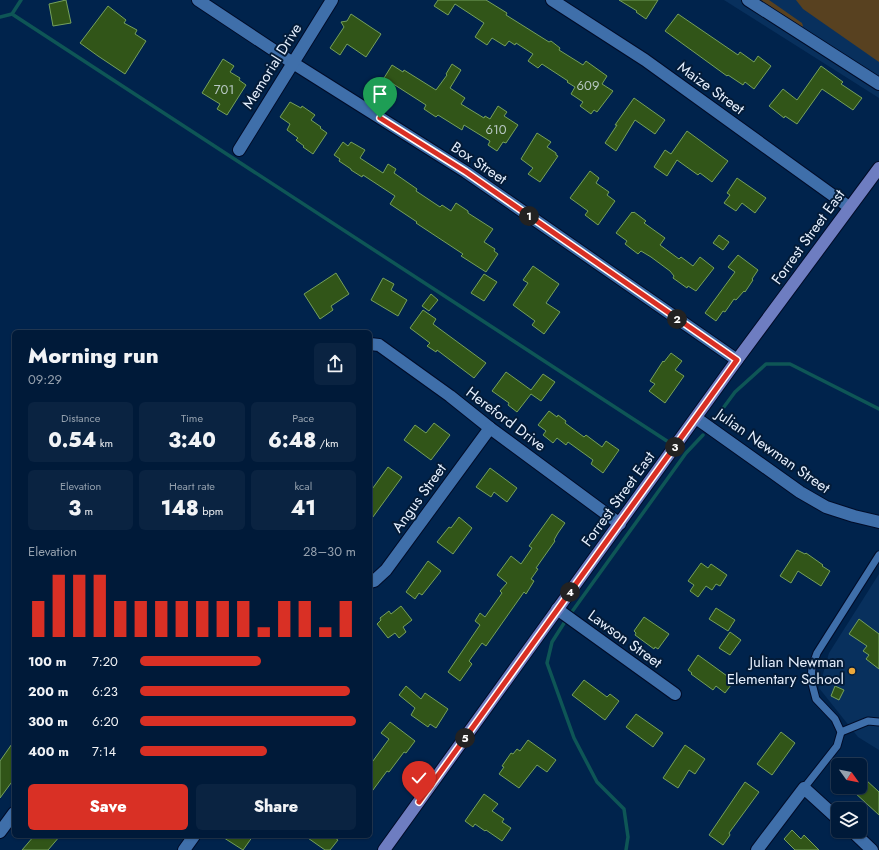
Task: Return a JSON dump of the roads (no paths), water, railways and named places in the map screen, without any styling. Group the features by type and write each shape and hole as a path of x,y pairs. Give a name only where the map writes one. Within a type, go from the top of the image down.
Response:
{"main road":[{"name":"Forrest Street East","path":"384,850 737,360 849,207 877,175"}],"street":[{"name":"Box Street","path":"198,0 293,63 466,172 737,360"},
{"name":"Memorial Drive","path":"239,150 332,0"},
{"name":"Maize Street","path":"552,0 645,60 849,207"},
{"path":"748,0 879,84"},
{"name":"Hereford Drive","path":"372,344 379,345 450,396 490,428 620,524"},
{"name":"Julian Newman Street","path":"696,418 800,492 826,507 879,522"},
{"name":"Angus Street","path":"372,582 386,570 490,428"},
{"name":"Lawson Street","path":"557,609 675,694"},
{"path":"757,850 804,788 831,812"},
{"path":"0,832 12,816"},
{"path":"184,850 193,838"},
{"path":"859,838 872,850"}],"lane":[{"path":"804,788 837,746 841,732 835,719 816,699 810,680 812,666 817,653 879,555"},
{"path":"872,566 879,571"},
{"path":"841,732 868,721 879,722"}],"waterway":[{"path":"0,17 12,14 21,0"},
{"path":"12,14 667,441"},
{"path":"718,415 735,392 766,364 790,364 879,409"},
{"path":"626,850 628,837 624,809 597,782 574,738 547,663 552,642 566,620 686,453 703,435"}],"place":[{"name":"Julian Newman Elementary School","path":"852,671"}]}
